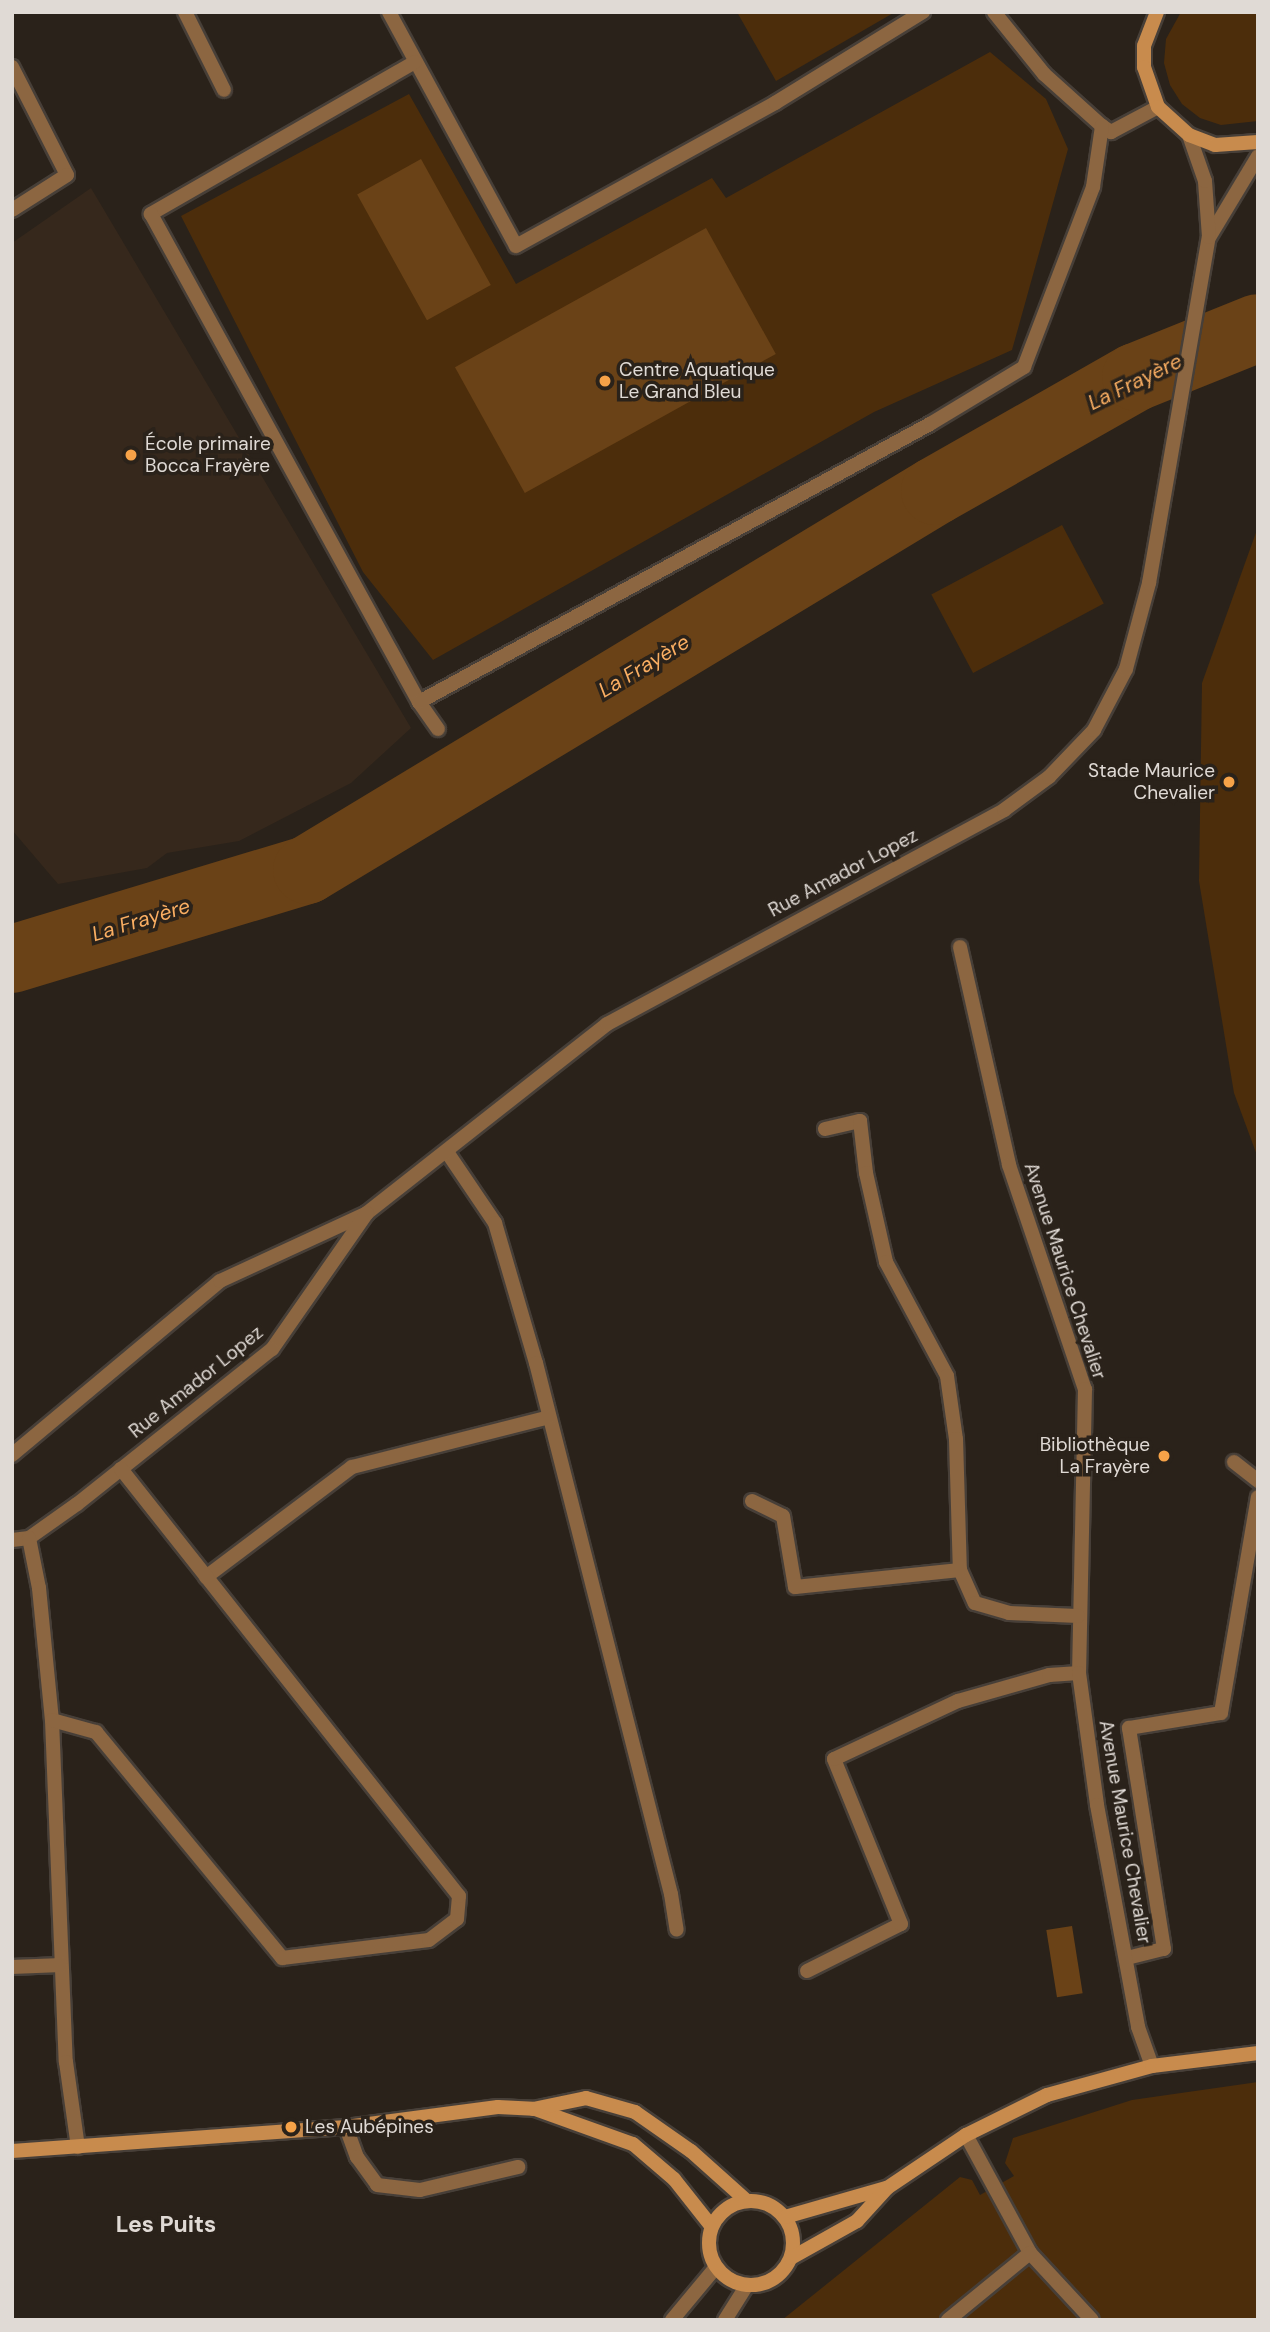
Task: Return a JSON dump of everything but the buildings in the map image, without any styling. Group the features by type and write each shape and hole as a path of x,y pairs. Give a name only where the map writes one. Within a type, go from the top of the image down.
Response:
{"street":[{"path":"185,12 224,90"},
{"path":"388,12 516,246 775,103 923,12"},
{"path":"993,12 1044,74 1102,127 1111,132 1158,107"},
{"path":"1150,17 1144,67 1158,107 1189,135 1215,145 1258,142"},
{"path":"415,62 151,215 419,702 438,729"},
{"path":"12,67 67,176 12,210"},
{"path":"419,702 930,424 1024,367 1093,187 1102,127"},
{"path":"1189,135 1205,181 1209,237"},
{"path":"1209,237 1258,156"},
{"name":"Rue Amador Lopez","path":"12,1455 220,1281 367,1213 607,1024 1004,810 1049,777 1094,730 1126,669 1149,583 1209,237"},
{"name":"Avenue Maurice Chevalier","path":"960,947 1009,1165 1085,1389 1078,1616 1079,1673 1097,1805 1139,2027 1152,2066"},
{"path":"825,1129 860,1121 866,1173 886,1262 947,1376 956,1439 960,1570 975,1604 1009,1613 1078,1616"},
{"path":"447,1152 495,1223 549,1418 671,1894 677,1930"},
{"name":"Rue Amador Lopez","path":"29,1538 272,1349 367,1213"},
{"path":"206,1577 352,1467 549,1418"},
{"path":"1234,1462 1258,1481"},
{"path":"52,1720 96,1732 282,1958 429,1940 457,1919 459,1896 121,1469"},
{"path":"1127,1958 1164,1949 1129,1728 1221,1713 1258,1497"},
{"path":"751,1501 783,1516 795,1587 960,1570"},
{"path":"12,1540 29,1538 40,1588 52,1720 66,2062 78,2147"},
{"path":"807,1971 901,1924 834,1759 958,1701 1049,1675 1079,1673"},
{"path":"12,1967 61,1965"},
{"path":"791,2258 792,2230 785,2217 761,2202 747,2201 726,2209 712,2227 710,2247 716,2267 724,2276 747,2285 774,2279 791,2258 857,2221 887,2188 966,2135 1047,2095 1152,2066 1258,2053"},
{"path":"12,2151 291,2127 346,2127 498,2107 533,2109 586,2098 635,2112 691,2151 747,2201"},
{"path":"533,2109 633,2144 674,2179 712,2227"},
{"path":"346,2127 358,2157 377,2185 420,2190 518,2167"},
{"path":"966,2135 1030,2253 1092,2320"},
{"path":"785,2217 887,2188"},
{"path":"948,2320 1030,2253"},
{"path":"671,2320 716,2267"},
{"path":"725,2320 747,2285"}],"shaded area":[{"path":"737,12 895,12 776,81"},
{"path":"1181,12 1258,12 1258,121 1221,125 1200,118 1182,104 1170,85 1164,63 1166,39"},
{"name":"Centre Aquatique Le Grand Bleu","path":"990,52 1046,99 1068,149 1012,350 874,412 433,660 363,572 181,216 409,94 516,284 712,178 726,198"},
{"path":"421,159 491,285 427,320 357,194"},
{"name":"École primaire Bocca Frayère","path":"91,188 411,728 351,783 239,841 167,853 147,868 58,884 12,830 12,243"},
{"path":"706,228 776,354 525,493 455,367"},
{"path":"1062,525 1104,604 973,673 931,594"},
{"name":"Stade Maurice Chevalier","path":"1258,527 1258,1158 1234,1093 1199,881 1202,683"},
{"path":"1072,1926 1083,1993 1057,1997 1046,1930"},
{"path":"1258,2082 1258,2320 782,2320 960,2177 972,2180 980,2195 1014,2176 1005,2163 1013,2138 1132,2100"}],"waterway":[{"name":"La Frayère","path":"12,959 307,870 935,491 1136,377 1258,328"}],"place":[{"name":"Centre Aquatique Le Grand Bleu","path":"605,381"},
{"name":"École primaire Bocca Frayère","path":"131,455"},
{"name":"Stade Maurice Chevalier","path":"1229,782"},
{"name":"Bibliothèque La Frayère","path":"1164,1456"},
{"name":"Les Aubépines","path":"291,2127"}],"district":[{"name":"Les Puits","path":"166,2224"}]}
